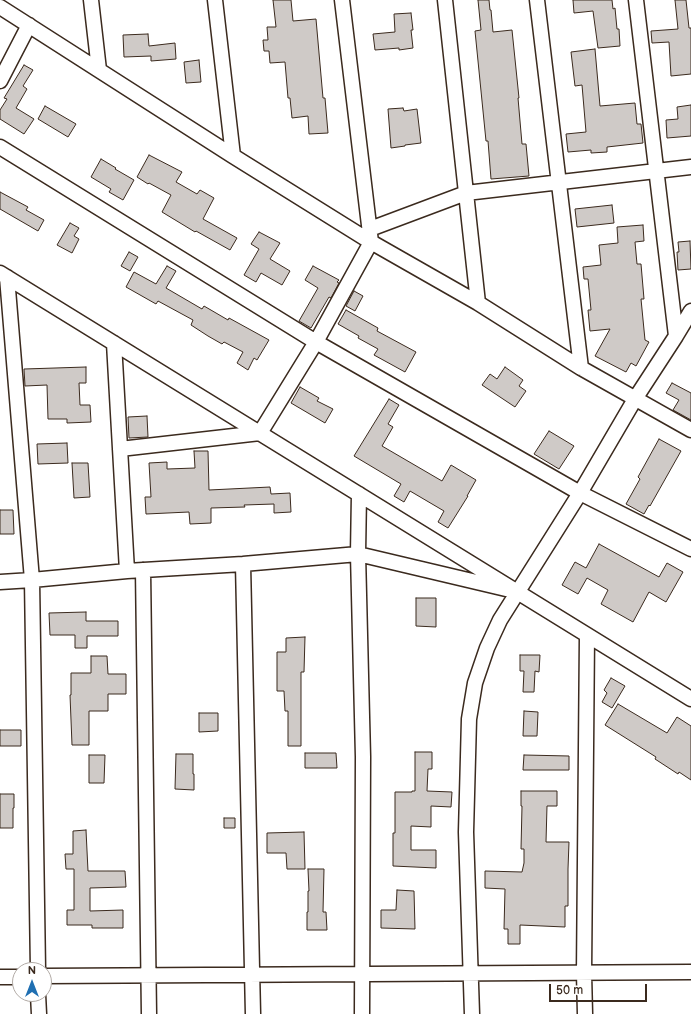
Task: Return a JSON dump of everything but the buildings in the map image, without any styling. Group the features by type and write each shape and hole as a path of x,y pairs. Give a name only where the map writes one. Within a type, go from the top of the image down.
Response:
{"street":[{"path":"91,0 98,70"},
{"path":"215,0 233,156"},
{"path":"260,433 316,342 371,236 342,0"},
{"path":"445,0 478,304"},
{"path":"537,0 581,368"},
{"path":"636,0 676,336"},
{"path":"7,7 29,25 233,156 371,236 581,368 691,430"},
{"path":"0,81 29,25"},
{"path":"0,147 316,342 580,493 691,549"},
{"path":"371,236 466,193 691,166"},
{"path":"3,275 691,699"},
{"path":"3,275 32,580 38,962"},
{"path":"472,1014 466,832 469,719 475,683 487,648 500,620 580,493 635,399 676,336 689,320"},
{"path":"114,343 127,571"},
{"path":"120,449 260,433"},
{"path":"359,494 358,554 362,757 362,1014"},
{"path":"0,582 358,554 518,592"},
{"path":"243,564 253,1014"},
{"path":"143,570 149,1014"},
{"path":"585,1014 584,973 587,635"},
{"path":"52,976 691,972"},
{"path":"0,977 12,977"},
{"path":"38,1002 39,1014"}]}
